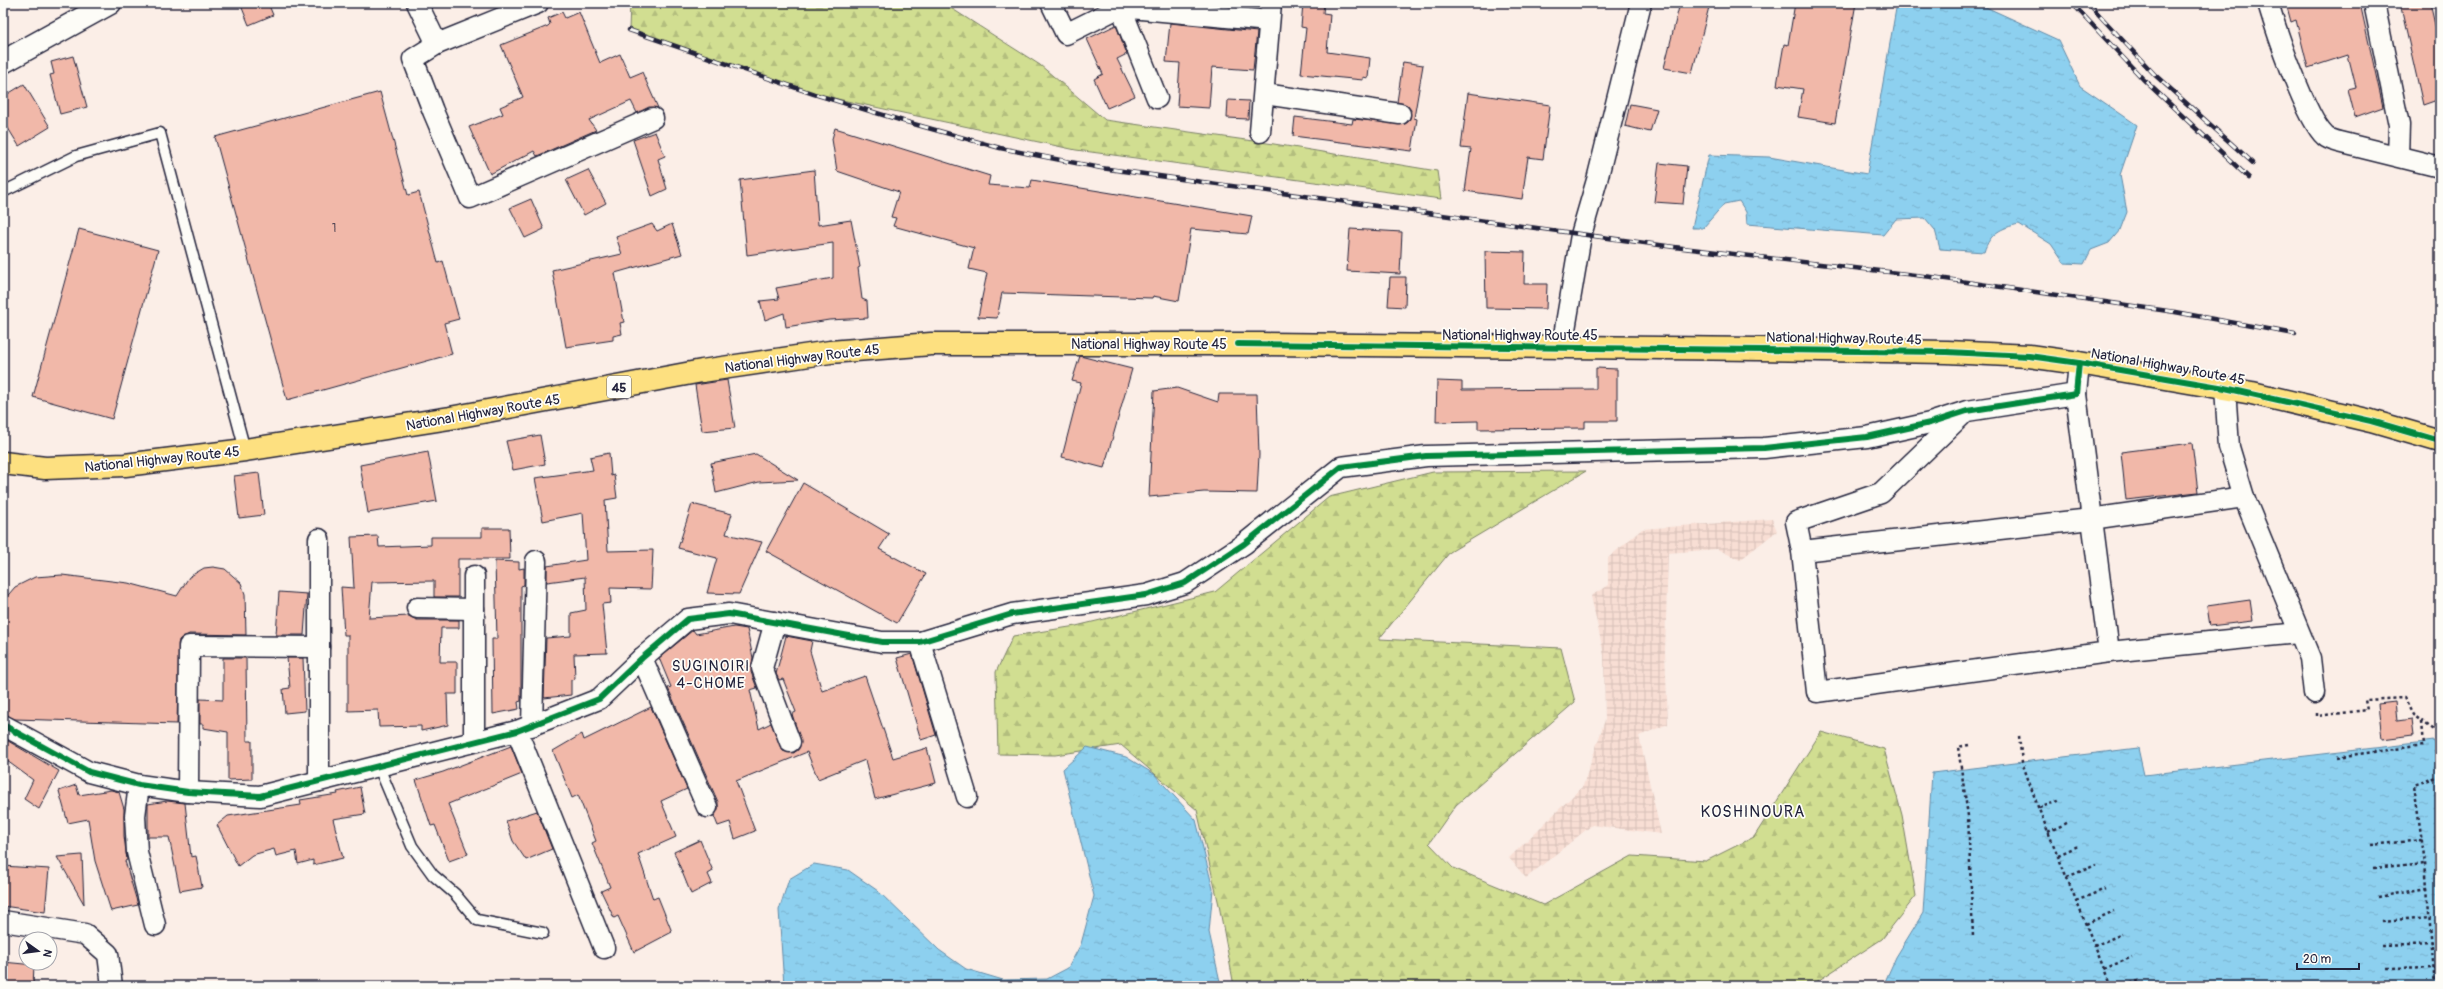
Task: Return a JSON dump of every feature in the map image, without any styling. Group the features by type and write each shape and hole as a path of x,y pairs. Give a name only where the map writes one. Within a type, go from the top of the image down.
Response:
{"highway":[{"name":"National Highway Route 45","path":"3,463 45,468 86,468 126,465 245,450 478,414 702,371 830,352 931,344 1562,347 1947,352 2029,356 2225,388 2371,421 2440,441"}],"street":[{"path":"3,62 110,3"},
{"path":"417,3 436,44"},
{"path":"538,3 436,44 414,59 433,111 470,198 653,118"},
{"path":"1051,3 1066,34 1119,5 1270,12 1260,132"},
{"path":"1562,347 1580,235 1597,180 1641,3"},
{"path":"2268,3 2285,54 2312,116 2325,136 2339,142 2440,168"},
{"path":"2374,3 2399,125 2398,156"},
{"path":"1119,5 1157,98"},
{"path":"1264,94 1400,114"},
{"path":"2079,363 2076,394 2109,652"},
{"path":"2225,388 2229,446 2244,497 2298,633 2310,658 2314,693"},
{"path":"3,725 89,772 139,785 188,792 260,796 525,728 599,699 642,658 688,619 729,614 882,642 920,642 1012,614 1146,595 1186,584 1244,544 1341,467 1426,456 1764,448 1867,437 1930,423 1967,411 2076,394"},
{"path":"1967,411 1881,493 1796,522 1802,551 1816,692 2109,652 2298,633"},
{"path":"1802,551 2091,518 2244,497"},
{"path":"319,539 319,781"},
{"path":"536,561 525,728 604,948"},
{"path":"474,576 474,740"},
{"path":"417,608 474,609"},
{"path":"775,622 762,668 790,742"},
{"path":"920,642 967,797"},
{"path":"188,792 188,646 319,647"},
{"path":"642,658 707,807"},
{"path":"139,785 135,816 137,852 155,925"},
{"path":"3,921 86,934 108,954 112,986"}],"lane":[{"path":"3,192 76,156 160,132 245,450"},
{"path":"378,765 412,846 433,875 455,894 477,920 544,933"}],"path":[{"path":"2314,693 2317,716 2366,710 2365,700 2404,698 2412,715 2440,734"},
{"path":"2337,757 2424,745 2421,722"},
{"path":"2020,736 2022,762 2048,832 2111,986"},
{"path":"1969,745 1958,747 1968,816 1973,937"},
{"path":"2435,986 2435,968 2428,888 2414,785 2440,776"},
{"path":"2039,808 2061,800"},
{"path":"2048,832 2069,822"},
{"path":"2371,845 2422,840"},
{"path":"2058,855 2078,846"},
{"path":"2373,868 2425,863"},
{"path":"2067,878 2096,865"},
{"path":"2378,897 2428,888"},
{"path":"2076,901 2105,889"},
{"path":"2086,924 2114,911"},
{"path":"2382,921 2431,917"},
{"path":"2094,946 2122,934"},
{"path":"2383,945 2433,942"},
{"path":"2104,969 2132,957"},
{"path":"2386,969 2435,968"},
{"path":"2125,986 2140,980"}],"shaded area":[{"path":"1772,519 1777,531 1740,560 1717,549 1668,553 1665,651 1668,724 1639,736 1661,834 1592,825 1526,878 1509,858 1583,786 1605,720 1604,655 1591,596 1608,585 1608,558 1642,529"}],"green space":[{"path":"630,3 943,3 1040,65 1105,120 1274,144 1437,171 1441,199 1076,150 814,94 629,30"},
{"path":"1586,471 1450,552 1379,639 1561,648 1575,702 1456,805 1429,843 1453,868 1543,905 1632,856 1706,861 1754,837 1821,732 1884,749 1902,815 1916,896 1882,939 1810,986 1234,986 1219,905 1197,810 1121,745 1055,755 998,754 996,672 1013,636 1076,626 1215,592 1329,497 1433,472"}],"water":[{"path":"1897,3 1977,3 2058,40 2080,86 2137,125 2120,175 2127,212 2120,230 2109,243 2091,250 2084,264 2064,263 2051,244 2019,224 2007,227 1997,232 1989,240 1984,252 1940,249 1935,230 1925,218 1896,219 1883,235 1747,224 1746,212 1739,201 1724,204 1703,228 1692,228 1709,155 1769,157 1867,174"},
{"path":"2434,741 2440,755 2440,986 1883,986 1896,957 1923,913 1932,773 2138,748 2144,775"},
{"path":"1087,747 1126,757 1154,774 1196,820 1213,889 1209,932 1221,986 784,986 779,910 789,879 814,864 848,870 878,891 939,950 966,969 1003,980 1047,979 1068,968 1081,944 1094,896 1063,769"}],"building":[{"path":"240,3 268,3 273,15 249,25"},
{"path":"1303,3 1324,3 1323,13 1330,14 1327,52 1370,58 1368,78 1363,77 1363,80 1301,74 1306,28 1301,27"},
{"path":"1680,3 1710,3 1692,73 1664,68"},
{"path":"1795,3 1856,3 1835,123 1798,117 1803,89 1777,85 1784,44 1788,45"},
{"path":"2286,3 2360,3 2383,107 2355,117 2348,89 2356,87 2348,55 2308,68 2296,20 2291,22"},
{"path":"2400,3 2430,3 2440,47 2440,99 2423,105"},
{"path":"562,12 565,18 579,12 600,63 620,54 630,77 642,72 658,108 649,107 637,113 631,101 589,120 596,130 537,156 534,151 490,174 469,127 503,114 500,107 523,97 501,45 548,26 550,24 548,18"},
{"path":"1170,23 1257,32 1253,70 1212,67 1209,108 1177,106 1180,63 1166,62"},
{"path":"1116,25 1127,54 1117,59 1135,96 1107,108 1094,79 1103,74 1087,39"},
{"path":"73,56 87,107 60,114 50,75 54,74 51,62"},
{"path":"1403,62 1423,65 1414,118 1417,119 1412,151 1293,136 1295,117 1352,124 1353,119 1405,124 1409,121 1411,110 1407,105 1397,102"},
{"path":"24,84 50,127 19,146 3,120 3,97"},
{"path":"380,92 408,195 419,192 438,263 443,261 459,319 444,323 452,354 287,400 215,137"},
{"path":"1468,93 1550,105 1543,159 1528,157 1522,199 1465,191 1471,149 1461,148"},
{"path":"1228,100 1249,101 1248,119 1227,118"},
{"path":"1630,104 1657,109 1650,132 1625,126"},
{"path":"835,128 990,176 988,185 1030,188 1032,180 1252,216 1248,234 1191,229 1179,301 1153,296 1152,298 1002,293 997,318 978,317 987,273 969,269 974,248 893,226 896,218 891,217 899,192 837,171 832,139"},
{"path":"655,132 665,156 658,159 667,189 652,196 633,140"},
{"path":"1659,163 1687,166 1683,204 1654,202"},
{"path":"588,170 606,203 584,215 566,180"},
{"path":"814,170 818,225 851,220 860,267 858,268 862,299 867,301 868,318 829,320 786,327 784,313 765,320 760,301 779,299 776,288 833,278 833,243 747,255 740,180"},
{"path":"531,199 544,229 525,238 510,208"},
{"path":"652,224 657,231 672,224 682,254 615,273 624,322 620,323 622,334 613,336 613,340 566,347 552,270 622,254 616,237"},
{"path":"79,229 158,250 112,419 33,397"},
{"path":"1350,229 1402,232 1400,274 1347,271"},
{"path":"1485,251 1525,252 1524,284 1547,284 1546,309 1486,308"},
{"path":"1390,277 1406,277 1405,307 1388,306"},
{"path":"1080,356 1132,369 1104,468 1062,457 1081,383 1072,381"},
{"path":"1596,368 1617,369 1617,421 1585,421 1585,428 1478,429 1478,421 1436,422 1437,381 1462,382 1462,390 1596,389"},
{"path":"727,380 735,428 702,431 695,385"},
{"path":"1177,388 1218,402 1219,394 1257,394 1259,455 1257,493 1204,492 1149,497 1154,391"},
{"path":"540,435 545,464 513,470 506,441"},
{"path":"2192,443 2198,492 2126,500 2121,452"},
{"path":"428,452 437,501 368,513 360,465"},
{"path":"609,453 611,476 614,475 617,498 605,500 608,551 653,550 651,589 610,588 611,603 602,604 607,653 574,654 575,679 571,680 571,695 544,698 546,638 571,636 571,613 586,610 585,577 547,582 547,566 586,560 583,513 543,521 535,478 593,470 590,457"},
{"path":"756,454 798,480 759,482 716,493 711,463"},
{"path":"259,473 264,515 239,518 234,476"},
{"path":"803,483 889,534 879,549 926,574 897,623 766,551"},
{"path":"692,504 732,514 726,534 762,542 739,594 707,593 717,558 678,548"},
{"path":"482,528 509,528 510,559 458,559 458,597 434,597 434,581 372,582 369,618 409,616 417,620 459,620 459,628 441,628 440,662 457,662 457,694 447,694 448,725 421,731 421,726 379,727 378,710 348,711 348,635 344,635 341,587 354,588 351,537 378,536 379,547 431,545 431,537 482,537"},
{"path":"495,561 519,562 519,569 524,568 524,585 521,586 521,701 518,702 519,709 493,714 492,639 497,639"},
{"path":"213,567 225,569 241,583 245,594 246,635 189,634 179,640 177,724 15,719 3,714 3,601 15,587 35,577 62,575 128,583 177,596 189,577 204,568"},
{"path":"279,592 307,594 304,635 276,635"},
{"path":"2250,600 2253,621 2210,626 2207,606"},
{"path":"734,627 747,629 753,658 751,672 757,688 750,690 759,729 771,723 783,751 794,753 801,743 792,714 796,712 783,679 779,680 776,674 786,636 812,641 810,651 822,691 865,676 893,758 927,748 936,783 875,799 865,760 818,779 807,752 736,781 755,831 735,839 730,822 718,826 714,816 718,809 718,802 668,688 671,687 659,658 693,630 696,634"},
{"path":"912,654 936,735 921,740 897,658"},
{"path":"223,658 246,658 247,741 252,741 252,779 228,780 228,732 203,728 203,724 200,724 200,699 223,700"},
{"path":"287,658 303,658 305,711 285,713 283,689 290,688"},
{"path":"2395,702 2397,721 2412,719 2414,735 2382,739 2378,704"},
{"path":"651,707 687,789 661,801 676,837 638,854 653,899 658,897 672,932 634,952 618,916 614,918 601,891 610,887 592,843 596,841 578,795 572,798 553,751 582,734 584,740"},
{"path":"3,738 59,771 39,809 24,799 33,780 3,758"},
{"path":"511,746 522,774 448,804 468,854 449,861 435,825 431,826 416,780 443,772"},
{"path":"76,785 79,795 111,790 119,792 124,809 124,836 127,860 125,861 138,905 111,911 95,861 88,819 68,823 59,791"},
{"path":"360,787 365,814 333,819 343,858 313,865 313,860 298,864 296,851 276,856 274,849 252,855 238,866 217,825 228,816 301,805 300,800 338,794 337,792"},
{"path":"167,801 185,803 191,857 196,856 202,887 180,891 169,837 148,837 148,804"},
{"path":"537,811 552,849 526,860 513,841 506,821"},
{"path":"700,840 713,871 708,874 712,883 691,894 674,852"},
{"path":"82,855 84,904 57,857"},
{"path":"3,866 49,869 45,912 3,906"},
{"path":"3,962 18,963 18,971 34,971 33,986 3,986"}],"railway":[{"path":"2072,3 2143,79 2249,178"},
{"path":"2088,3 2155,75 2253,163"},
{"path":"629,30 814,94 903,121 1000,148 1101,168 1674,247 1932,277 2175,312 2295,334"}],"cycle path":[{"path":"1238,344 1947,352 2029,356 2225,388 2371,421 2440,441"},
{"path":"3,725 89,772 139,785 188,792 260,796 517,731 599,699 642,658 688,619 729,614 882,642 920,642 1012,614 1146,595 1185,583 1244,544 1341,467 1426,456 1764,448 1867,437 1930,423 1967,411 2076,394 2079,363"}],"district":[{"name":"SUGINOIRI 4-CHOME","path":"711,674"},
{"name":"KOSHINOURA","path":"1753,811"}]}
